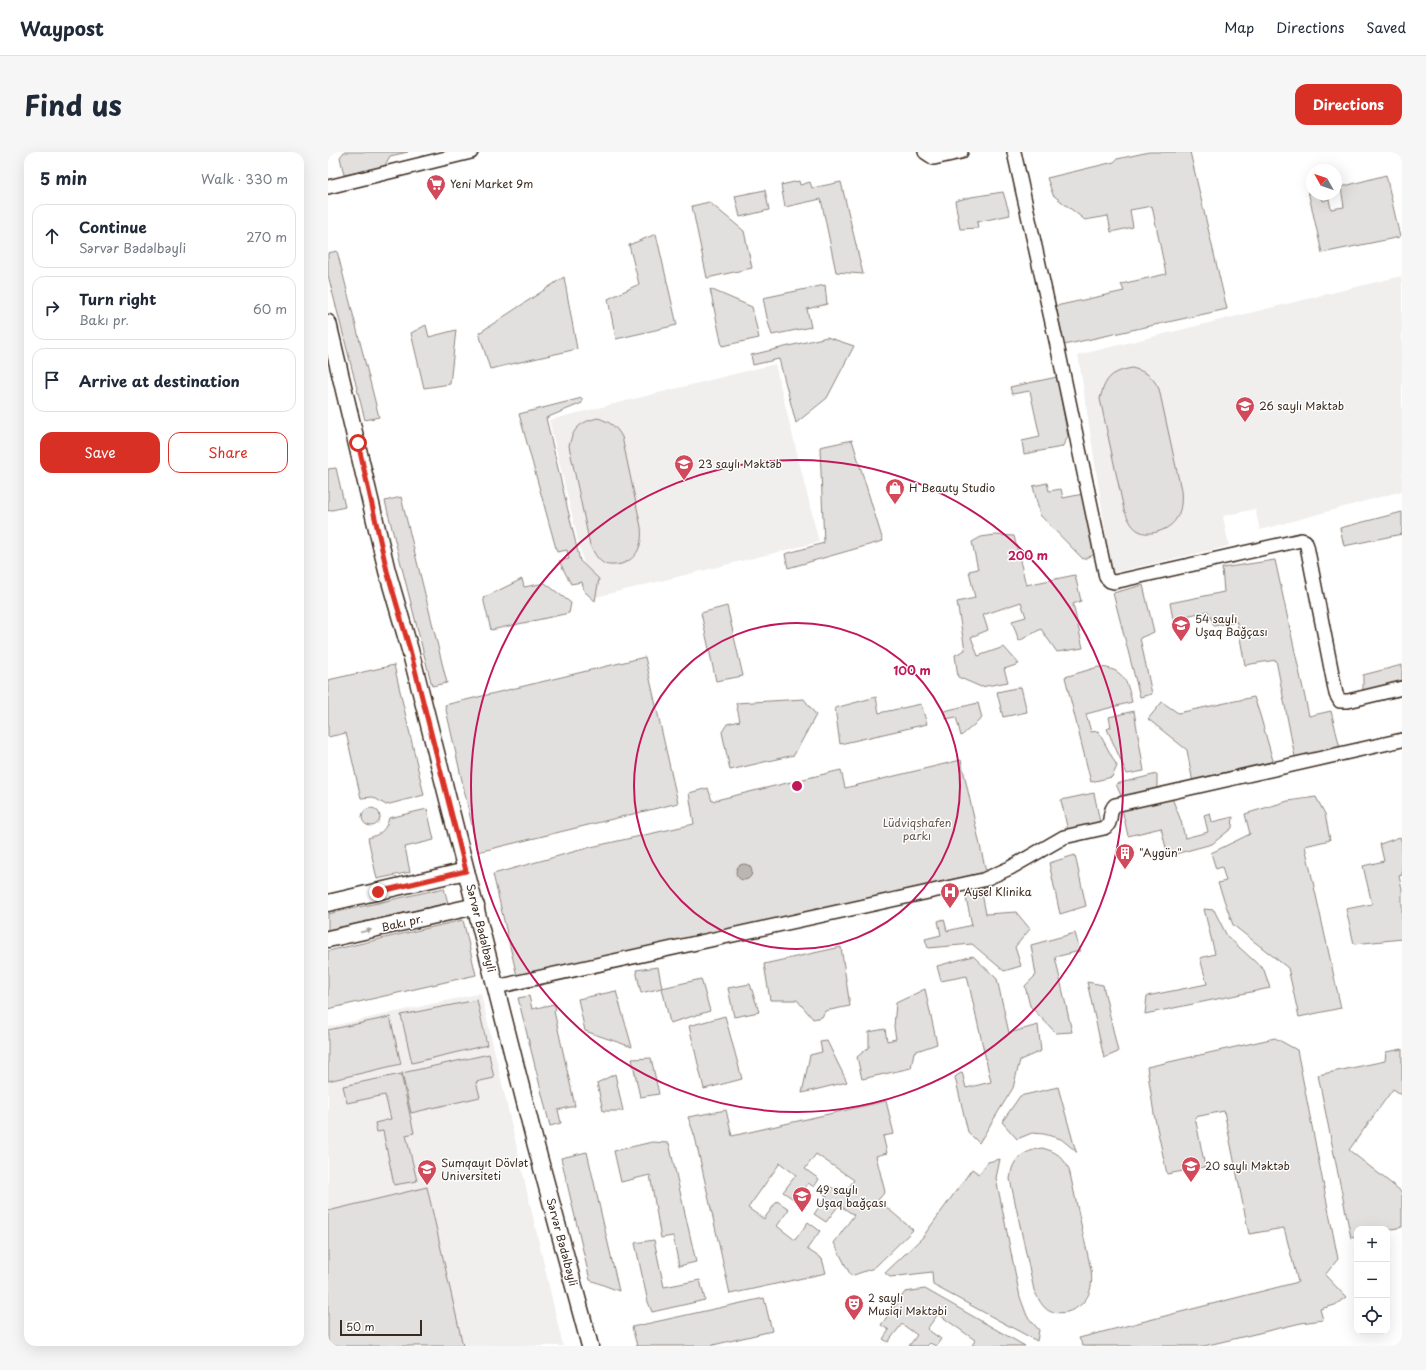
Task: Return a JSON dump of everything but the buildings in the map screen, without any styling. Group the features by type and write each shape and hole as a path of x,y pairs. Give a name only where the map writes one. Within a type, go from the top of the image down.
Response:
{"street":[{"path":"328,187 471,152"},
{"path":"925,152 934,158 961,152"},
{"path":"1014,152 1106,577 1110,581 1114,582 1301,540 1305,541 1336,694 1340,701 1348,701 1402,688"},
{"name":"Sərvər Bədəlbəyli","path":"328,323 387,571 410,650 534,1139 590,1346"},
{"path":"496,987 983,880 1010,868 1064,836 1108,826 1110,822 1110,811 1115,804 1402,740"},
{"path":"328,904 466,871"},
{"name":"Bakı pr.","path":"328,940 476,906"}],"shaded area":[{"name":"26 saylı Məktəb","path":"1401,276 1402,491 1260,530 1255,509 1223,516 1229,546 1112,573 1078,355"},
{"name":"23 saylı Məktəb","path":"775,364 819,542 592,598 549,420"},
{"path":"744,864 751,869 752,872 747,879 744,880 737,875 736,872 741,865"},
{"name":"Sumqayıt Dövlət Universiteti","path":"481,993 563,1346 328,1346 328,1027"}],"green space":[{"path":"344,152 408,152 390,156 384,167 344,175 340,157"},
{"path":"1149,152 1190,152 1227,309 1064,345 1056,306 1124,291 1121,284 1166,274 1152,206 1130,210 1133,227 1111,232 1108,216 1085,220 1053,195 1047,178"},
{"path":"1386,175 1400,237 1322,253 1310,200 1329,200 1331,209 1344,207 1342,187"},
{"path":"799,181 800,185 810,182 812,188 841,182 863,274 836,272 821,199 785,207 781,185"},
{"path":"765,190 769,210 740,217 735,196"},
{"path":"1003,192 1010,215 977,222 978,228 960,229 955,201"},
{"path":"709,202 744,231 752,268 707,278 692,206"},
{"path":"656,234 677,325 616,339 608,299 639,284 629,245"},
{"path":"337,251 379,417 365,420 328,275 328,253"},
{"path":"564,277 577,349 490,369 479,333"},
{"path":"825,285 827,304 807,309 811,327 772,335 763,298"},
{"path":"710,289 752,307 759,338 722,346"},
{"path":"426,325 429,337 456,330 450,384 424,388 411,333"},
{"path":"827,337 854,346 827,398 796,423 779,359 753,365 751,355"},
{"path":"1132,368 1142,371 1148,375 1159,389 1181,490 1181,504 1178,516 1170,526 1153,533 1143,533 1138,531 1131,523 1124,510 1100,399 1104,386 1110,377 1114,374"},
{"path":"1057,377 1068,437 1062,447 1024,454 1022,441 1040,437 1030,391 1012,394 1010,387"},
{"path":"582,398 582,403 546,418 580,561 599,579 595,601 584,591 582,582 571,584 559,561 569,559 567,550 557,552 519,414"},
{"path":"598,418 612,425 622,437 641,527 640,545 635,555 627,562 617,565 609,565 602,562 596,556 590,545 569,446 575,430 578,427 586,422"},
{"path":"852,440 883,541 788,568 785,554 824,543 820,447"},
{"path":"336,468 345,507 328,511 328,469"},
{"path":"1047,483 1049,491 1061,489 1063,498 1083,494 1096,554 1083,559 1040,515 1033,486"},
{"path":"401,497 447,683 432,686 385,501"},
{"path":"1402,512 1402,534 1344,546 1340,528"},
{"path":"995,535 1014,536 1026,585 1075,575 1081,601 1073,604 1083,648 1057,652 1041,629 1019,641 1012,621 1026,617 1021,602 983,615 988,630 971,637 978,656 1004,647 1019,664 1004,669 1008,682 981,687 958,677 955,655 965,650 957,602 975,598 969,571 978,569 972,542 981,537"},
{"path":"1275,560 1309,716 1331,711 1340,748 1295,757 1276,660 1245,665 1237,622 1214,626 1208,611 1173,619 1170,603 1224,592 1222,568"},
{"path":"522,579 524,587 545,583 571,603 569,613 491,630 483,598"},
{"path":"1143,585 1154,632 1140,638 1152,694 1140,697 1113,593"},
{"path":"727,606 743,676 716,681 701,613"},
{"path":"645,657 678,803 478,852 445,705"},
{"path":"394,665 424,795 386,805 373,797 361,798 346,733 328,737 328,680"},
{"path":"1402,665 1402,696 1363,704 1363,675"},
{"path":"1098,667 1113,670 1122,677 1128,687 1132,702 1086,714 1091,732 1098,731 1117,766 1112,777 1091,782 1065,677"},
{"path":"1021,687 1027,712 1003,717 997,692"},
{"path":"876,697 879,713 921,704 927,724 840,744 835,708"},
{"path":"1254,697 1274,764 1193,783 1187,750 1148,719 1162,702 1178,713"},
{"path":"804,699 816,715 794,755 730,770 722,732 727,724 740,721 736,703"},
{"path":"978,703 982,718 961,736 956,717 946,719 944,711"},
{"path":"1134,711 1144,771 1127,774 1107,729 1111,727 1109,717"},
{"name":"Lüdviqshafen parkı","path":"961,760 986,872 517,976 493,874 591,847 694,824 689,793 708,788 712,801 841,770 845,788"},
{"path":"1157,774 1157,788 1122,798 1116,784"},
{"path":"1094,793 1100,822 1068,831 1061,800"},
{"path":"1316,797 1325,814 1330,840 1305,846 1341,1008 1299,1017 1288,968 1233,925 1218,883 1226,881 1222,867 1216,869 1211,853 1250,834 1245,814 1288,801"},
{"path":"1172,798 1181,821 1185,838 1208,832 1204,815 1210,813 1212,822 1233,817 1232,828 1212,844 1168,856 1161,828 1128,836 1122,809"},
{"path":"371,808 377,811 380,817 377,823 371,826 365,823 362,817 365,811"},
{"path":"427,809 434,840 405,847 410,872 377,879 368,838 382,831 389,818"},
{"path":"1400,837 1402,843 1402,875 1399,876 1402,889 1402,939 1354,944 1346,909 1372,904 1363,866 1384,861 1380,844"},
{"path":"1075,855 1086,906 1060,914 1049,863"},
{"path":"444,888 448,903 328,930 328,914"},
{"path":"982,893 986,914 1016,912 1030,929 1015,947 1021,966 1004,971 972,944 928,948 925,939 941,935 938,921 944,919 947,931 972,925 966,898"},
{"path":"1204,909 1214,910 1227,936 1264,970 1270,988 1145,1014 1147,996 1207,984 1200,958 1215,954"},
{"path":"463,920 476,975 328,1009 328,951"},
{"path":"1075,933 1080,951 1055,957 1072,1032 1056,1033 1030,1006 1025,986 1036,975 1031,945"},
{"path":"841,947 850,1006 825,1011 822,1017 813,1019 797,1000 770,1000 764,964"},
{"path":"973,956 997,979 1009,1033 1038,1025 1041,1051 1020,1060 1013,1088 979,1143 968,1132 955,1077 962,1072 966,1088 991,1082 967,976 941,981 937,966"},
{"path":"658,967 662,988 641,993 636,970"},
{"path":"701,979 710,1011 670,1023 662,988"},
{"path":"1087,982 1103,985 1118,1052 1104,1058"},
{"path":"750,984 759,1012 734,1017 728,988"},
{"path":"925,989 937,1044 914,1052 911,1068 862,1079 857,1057 869,1047 869,1032 885,1029 887,1041 896,1039 894,1027 896,1003"},
{"path":"616,991 632,1047 585,1031 578,999"},
{"path":"529,996 532,1009 554,1004 556,1010 554,1011 575,1106 558,1110 561,1123 550,1126 518,998"},
{"path":"477,1000 487,1045 412,1063 401,1015"},
{"path":"725,1016 742,1079 704,1089 689,1026"},
{"path":"390,1017 401,1064 328,1081 328,1030"},
{"path":"1275,1038 1297,1050 1338,1259 1325,1275 1346,1297 1335,1305 1320,1309 1323,1320 1301,1323 1204,1346 1083,1346 1079,1338 1298,1282 1284,1228 1249,1234 1224,1111 1195,1117 1205,1167 1167,1174 1154,1114 1147,1067"},
{"path":"827,1041 847,1082 802,1093 810,1055 822,1052 820,1042"},
{"path":"1402,1049 1402,1095 1393,1089 1349,1150 1402,1192 1402,1227 1390,1229 1390,1226 1354,1226 1354,1237 1351,1238 1318,1075 1385,1061 1386,1052"},
{"path":"489,1054 494,1078 476,1082 480,1097 411,1113 402,1073"},
{"path":"651,1058 659,1094 640,1097 632,1059"},
{"path":"401,1074 414,1133 406,1135 417,1181 394,1185 383,1131 377,1132 375,1123 391,1119 385,1095 347,1103 343,1086"},
{"path":"615,1074 623,1111 603,1111 597,1083"},
{"path":"1058,1087 1076,1151 1061,1139 1044,1134 1032,1133 1017,1139 1002,1122 1020,1096"},
{"path":"886,1101 894,1134 883,1136 887,1153 876,1156 885,1192 878,1200 913,1230 874,1268 851,1276 834,1243 854,1215 839,1205 826,1222 814,1214 827,1196 822,1193 828,1185 843,1195 854,1180 816,1154 805,1169 819,1179 814,1187 808,1183 795,1200 783,1192 796,1175 780,1163 748,1208 764,1219 777,1201 789,1209 777,1226 795,1240 808,1222 820,1231 807,1249 822,1259 826,1273 730,1294 695,1137 688,1117 726,1110 732,1136"},
{"path":"652,1142 669,1143 696,1262 679,1266 673,1236 661,1238 650,1175 621,1182 614,1151"},
{"path":"1042,1148 1052,1151 1058,1155 1069,1169 1092,1277 1088,1296 1080,1306 1065,1312 1055,1313 1045,1308 1034,1290 1010,1179 1012,1168 1018,1158 1029,1151"},
{"path":"587,1152 619,1291 590,1280 561,1158"},
{"path":"1000,1159 996,1178 1020,1297 1027,1316 1039,1330 1037,1341 933,1285 932,1272 890,1277 885,1273 922,1238 972,1169 979,1174 988,1162"},
{"path":"427,1187 463,1346 328,1346 328,1211"},
{"path":"654,1240 664,1287 700,1280 705,1300 652,1312 648,1302 635,1243"},
{"path":"925,1289 1025,1346 972,1346 975,1340 938,1314 927,1329 941,1339 936,1346 930,1343 927,1346 909,1346 917,1335 902,1324 888,1342 883,1339 889,1330 881,1325 905,1292"},
{"path":"764,1298 772,1331 709,1346 637,1346 632,1327"}],"place":[{"name":"Yeni Market 9m","path":"436,201"},
{"name":"26 saylı Məktəb","path":"1245,423"},
{"name":"23 saylı Məktəb","path":"684,481"},
{"name":"H Beauty Studio","path":"895,505"},
{"name":"54 saylı Uşaq Bağçası","path":"1181,642"},
{"name":"\"Aygün\"","path":"1125,870"},
{"name":"Aysel Klinika","path":"950,909"},
{"name":"20 saylı Məktəb","path":"1191,1183"},
{"name":"Sumqayıt Dövlət Universiteti","path":"427,1186"},
{"name":"49 saylı Uşaq bağçası","path":"802,1213"},
{"name":"2 saylı Musiqi Məktəbi","path":"854,1321"}],"route":[{"path":"358,443 387,571 410,650 466,871 378,892"}]}
